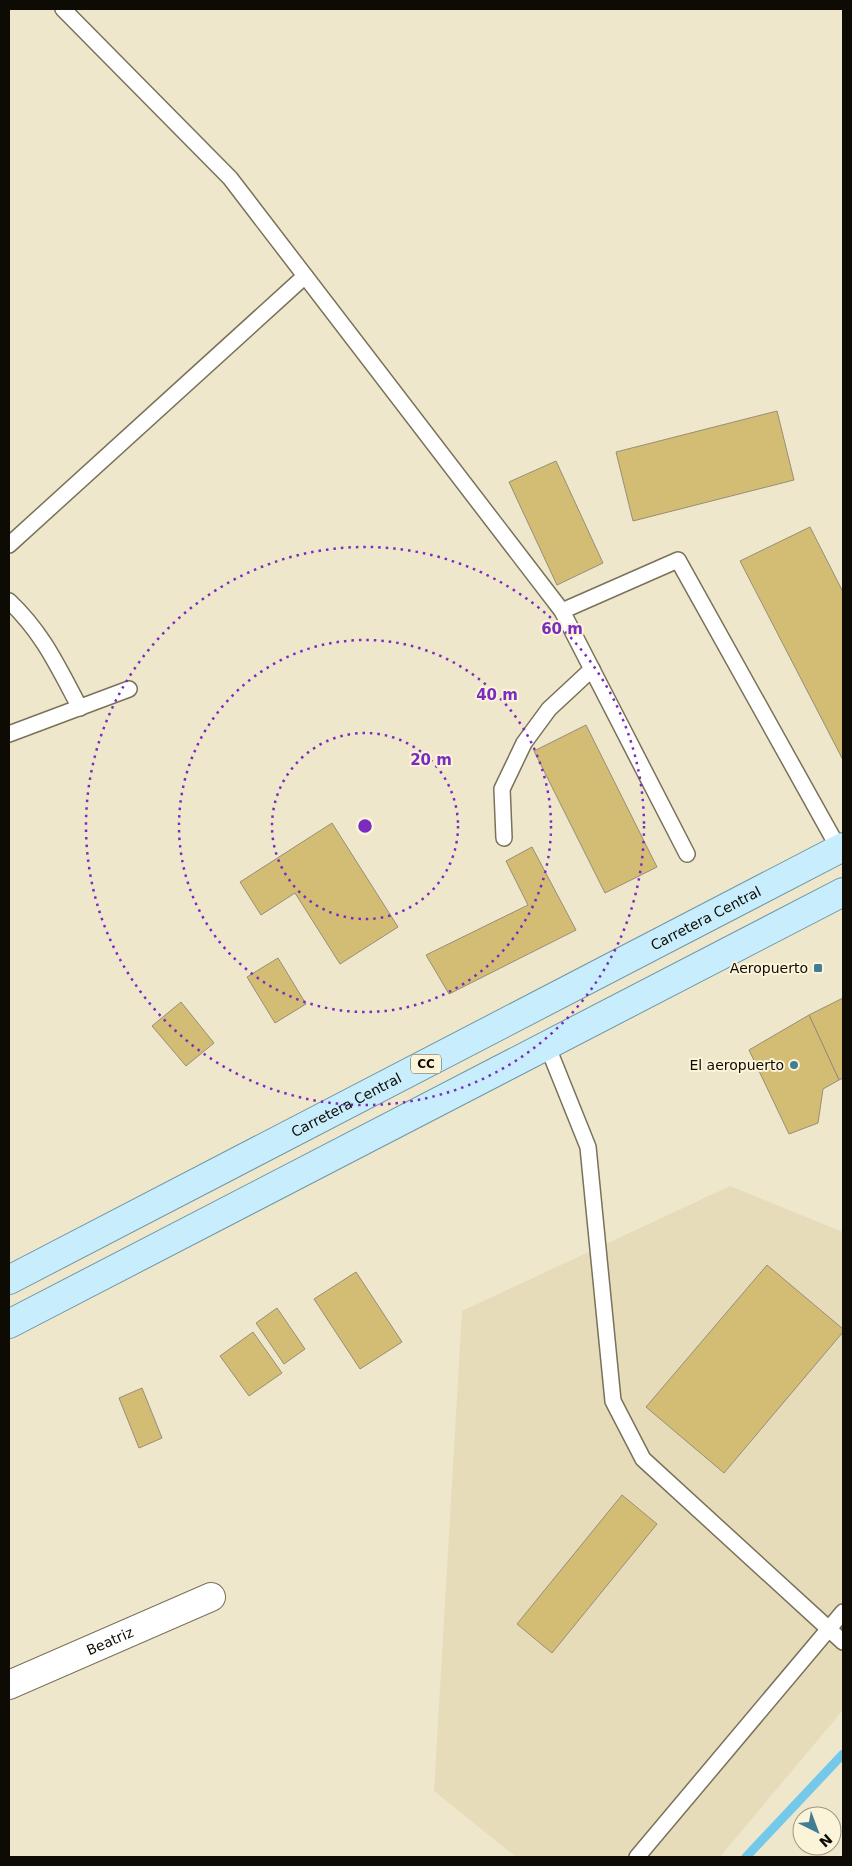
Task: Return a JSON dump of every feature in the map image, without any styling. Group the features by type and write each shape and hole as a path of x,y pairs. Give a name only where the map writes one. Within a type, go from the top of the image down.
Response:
{"main road":[{"name":"Carretera Central","path":"9,1280 842,851"},
{"path":"9,1324 843,892"},
{"path":"531,1010 547,1045"}],"street":[{"name":"Beatriz","path":"9,1685 211,1597"}],"lane":[{"path":"62,9 230,178 562,611 687,854"},
{"path":"9,545 305,276"},
{"path":"562,611 678,560 842,851"},
{"path":"9,602 27,618 49,649 80,708"},
{"path":"504,838 502,789 524,743 549,709 592,669"},
{"path":"9,734 129,689"},
{"path":"547,1045 588,1147 613,1401 643,1459 843,1642"},
{"path":"637,1857 843,1612"}],"shaded area":[{"path":"730,1186 843,1232 843,1710 720,1857 516,1857 434,1791 462,1311"}],"building":[{"path":"777,411 794,480 633,521 616,452"},
{"path":"556,461 603,563 557,585 509,482"},
{"path":"810,527 843,592 843,760 740,561"},
{"path":"586,725 657,867 605,893 534,751"},
{"path":"332,823 398,927 340,964 295,893 261,915 240,882"},
{"path":"532,847 576,930 449,994 426,955 528,905 506,861"},
{"path":"278,958 306,1004 275,1023 247,977"},
{"path":"843,998 843,1078 839,1080 809,1015"},
{"path":"181,1002 214,1043 186,1066 152,1026"},
{"name":"El aeropuerto","path":"809,1015 839,1080 823,1089 818,1123 789,1134 749,1050"},
{"path":"767,1265 843,1329 843,1332 724,1473 646,1407"},
{"path":"356,1272 402,1342 360,1369 314,1299"},
{"path":"277,1308 305,1349 284,1364 256,1323"},
{"path":"253,1332 282,1373 249,1396 220,1356"},
{"path":"142,1388 162,1438 139,1448 119,1398"},
{"path":"622,1495 657,1524 552,1653 517,1624"}],"waterway":[{"path":"746,1857 843,1754"}],"place":[{"name":"Aeropuerto","path":"818,968"},
{"name":"El aeropuerto","path":"794,1065"}]}
